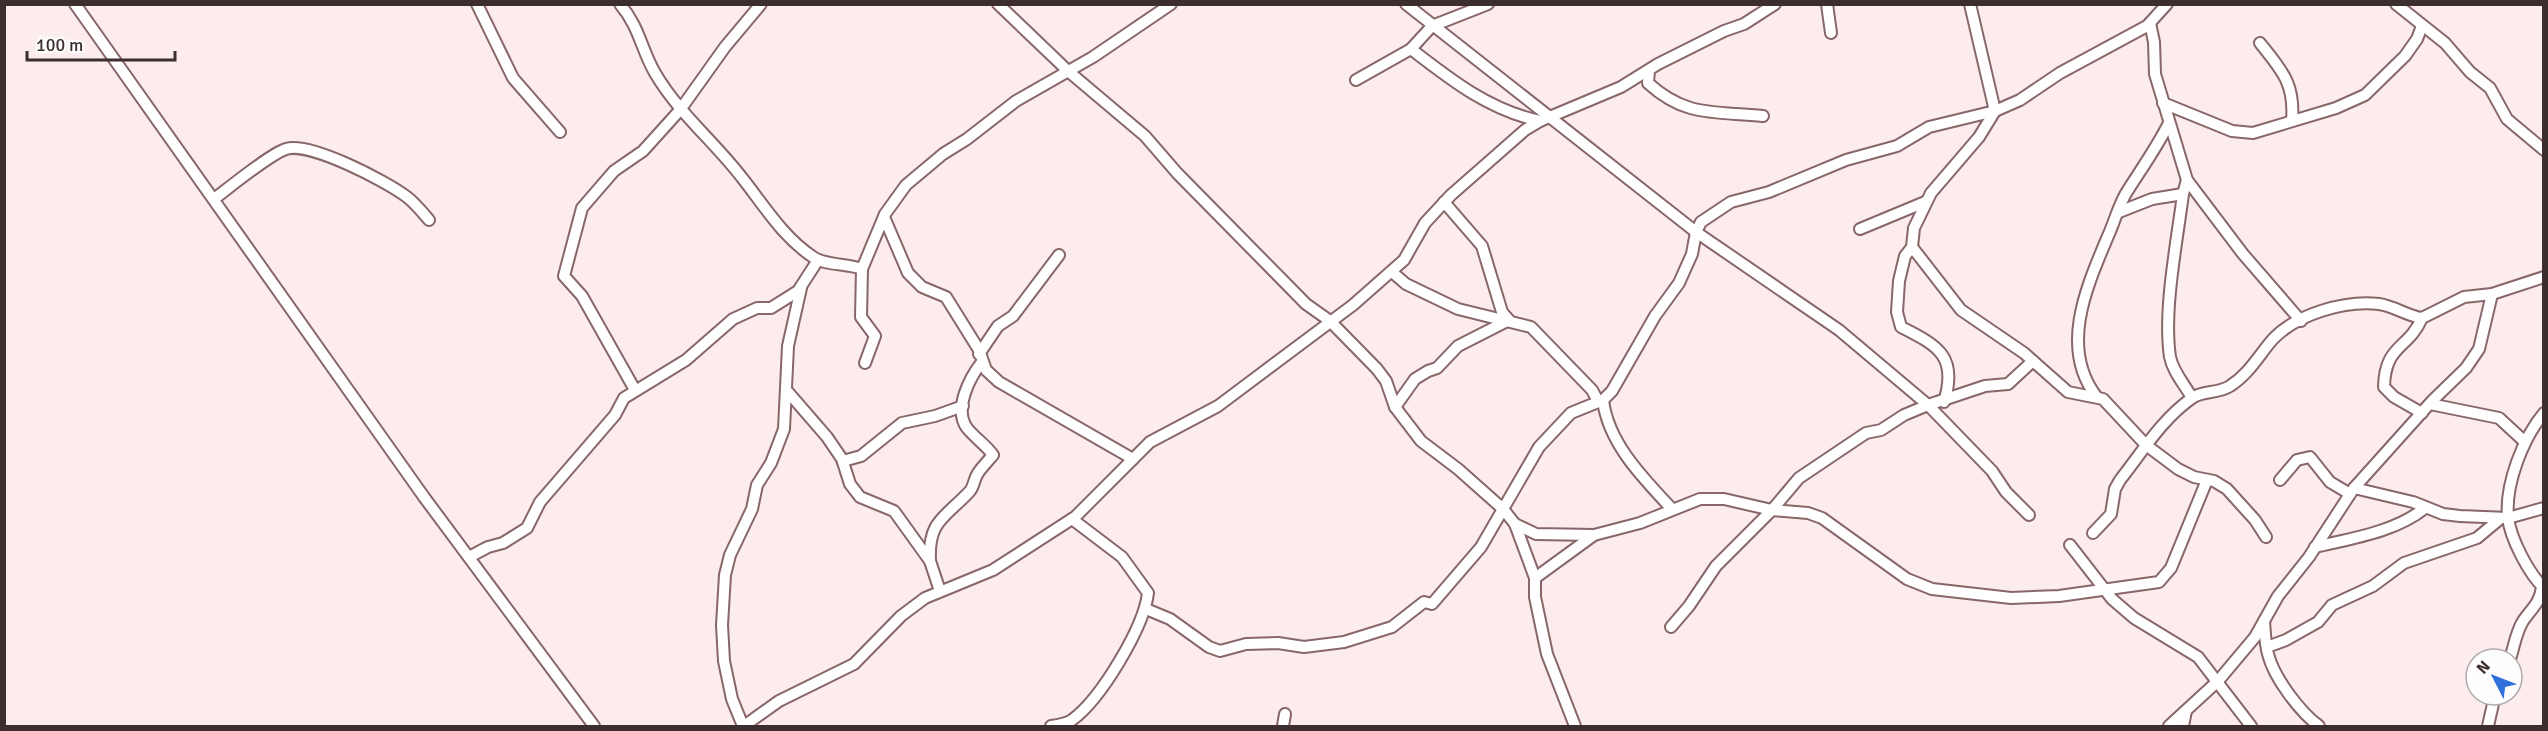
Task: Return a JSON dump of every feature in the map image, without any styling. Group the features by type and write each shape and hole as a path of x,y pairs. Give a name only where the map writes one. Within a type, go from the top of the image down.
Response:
{"street":[{"path":"75,4 424,497 471,556 594,726"},
{"path":"477,4 513,78 560,132"},
{"path":"620,4 638,30 654,72 680,110 744,179 781,229 818,260 851,264 862,269"},
{"path":"635,390 582,296 564,276 582,208 614,171 643,151 680,110 725,47 761,4"},
{"path":"998,4 1068,71 1145,136 1177,173 1306,304 1330,321 1377,369 1386,381 1395,407 1421,441 1458,469 1503,509 1515,524 1535,578 1535,597 1547,654 1575,726"},
{"path":"865,363 875,336 861,317 862,269 884,217 914,176 1016,100 1106,49 1160,9 1171,4"},
{"path":"1406,4 1696,232 1839,330 1928,405 1992,471 2006,492 2030,515"},
{"path":"1356,80 1411,49 1432,26 1488,4"},
{"path":"818,260 801,288 788,346 788,392 784,429 771,463 757,485 752,509 730,555 725,574 722,624 724,661 732,699 744,726 781,700 854,664 902,616 925,598 993,570 1072,519 1133,459 1164,433 1218,406 1392,272 1411,249 1425,223 1444,202 1525,130 1540,121 1599,98 1724,31 1744,24 1775,4"},
{"path":"1827,4 1831,33"},
{"path":"1944,402 1950,381 1946,357 1919,336 1901,327 1897,312 1902,265 1912,247 1914,228 1925,202 1947,171 1979,137 1995,111 1970,4"},
{"path":"1146,609 1170,619 1215,651 1246,644 1278,643 1304,647 1360,638 1392,627 1424,602 1432,604 1443,589 1466,568 1491,532 1539,447 1571,413 1601,400 1618,381 1655,316 1679,283 1692,254 1696,232 1701,222 1731,202 1769,192 1846,160 1897,147 1929,127 1995,111 2020,100 2060,73 2150,23 2167,4"},
{"path":"2396,4 2445,43 2470,72 2490,88 2507,119 2544,150"},
{"path":"2150,23 2154,42 2155,74 2187,180 2250,262 2301,321"},
{"path":"2163,103 2232,130 2253,133 2336,108 2373,90 2405,56 2417,39 2422,26"},
{"path":"2260,43 2287,76 2294,100 2292,121"},
{"path":"1411,49 1459,85 1496,107 1512,115 1540,121"},
{"path":"1648,70 1648,83 1664,98 1684,108 1710,114 1763,116"},
{"path":"2169,123 2128,189 2089,284 2077,331 2082,369 2087,385 2096,396 2113,408 2146,445 2178,469 2221,485 2238,498 2266,537"},
{"path":"214,199 285,149 300,147 349,166 361,168 408,198 429,220"},
{"path":"2187,180 2183,194 2170,290 2170,357 2192,398"},
{"path":"2119,212 2152,199 2183,194"},
{"path":"1444,202 1482,246 1502,312 1509,320"},
{"path":"1860,230 1925,202"},
{"path":"884,217 908,273 922,287 946,297 981,358 999,382 1133,459"},
{"path":"1912,247 1941,282 1956,305 2033,361 2068,392 2096,396"},
{"path":"940,591 930,561 929,541 933,529 943,515 972,489 977,474 993,455 967,428 962,417 963,406 974,371 998,326 1013,316 1059,255"},
{"path":"1392,272 1406,284 1458,309 1531,327 1601,400 1605,416 1626,454 1672,509"},
{"path":"2525,442 2499,418 2426,408 2394,397 2384,387 2386,364 2390,355 2417,329 2422,318 2463,297 2492,294 2544,278"},
{"path":"471,556 488,547 503,543 527,528 540,502 615,415 624,398 686,360 733,319 757,308 771,308 801,288"},
{"path":"2169,726 2218,681 2264,621 2278,596 2315,547 2352,491 2475,356 2492,294"},
{"path":"2093,533 2111,514 2115,489 2163,422 2192,398 2230,386 2259,360 2273,340 2301,321 2324,311 2362,303 2380,304 2422,318"},
{"path":"1395,407 1415,379 1437,368 1458,346 1509,320"},
{"path":"1671,627 1689,606 1716,566 1772,510 1799,478 1866,434 1881,430 1928,405 1944,402 1985,386 2008,384 2033,361"},
{"path":"788,392 827,437 843,461 850,484 860,497 894,511 930,561"},
{"path":"843,461 861,456 902,423 935,416 963,406"},
{"path":"2514,647 2524,621 2536,608 2543,587 2521,556 2504,518 2513,477 2525,442 2544,413"},
{"path":"2280,480 2297,460 2310,457 2330,482 2352,491 2414,502 2443,514 2504,518 2544,508"},
{"path":"1515,524 1536,534 1594,535 1641,523 1700,499 1724,499 1822,518 1906,579 1932,589 2011,598 2104,591 2151,584 2165,576 2207,480"},
{"path":"2315,547 2410,520 2425,508"},
{"path":"2267,647 2286,640 2318,622 2332,605 2373,586 2404,563 2477,538 2504,518"},
{"path":"1051,726 1071,720 1082,711 1122,656 1146,609 1148,593 1122,557 1072,519"},
{"path":"1535,578 1594,535"},
{"path":"2070,545 2104,591 2134,618 2198,657 2251,726"},
{"path":"2264,621 2267,647 2272,664 2303,713 2319,726"},
{"path":"2488,726 2492,707"},
{"path":"2183,726 2186,711"},
{"path":"1283,726 1285,714"}]}
